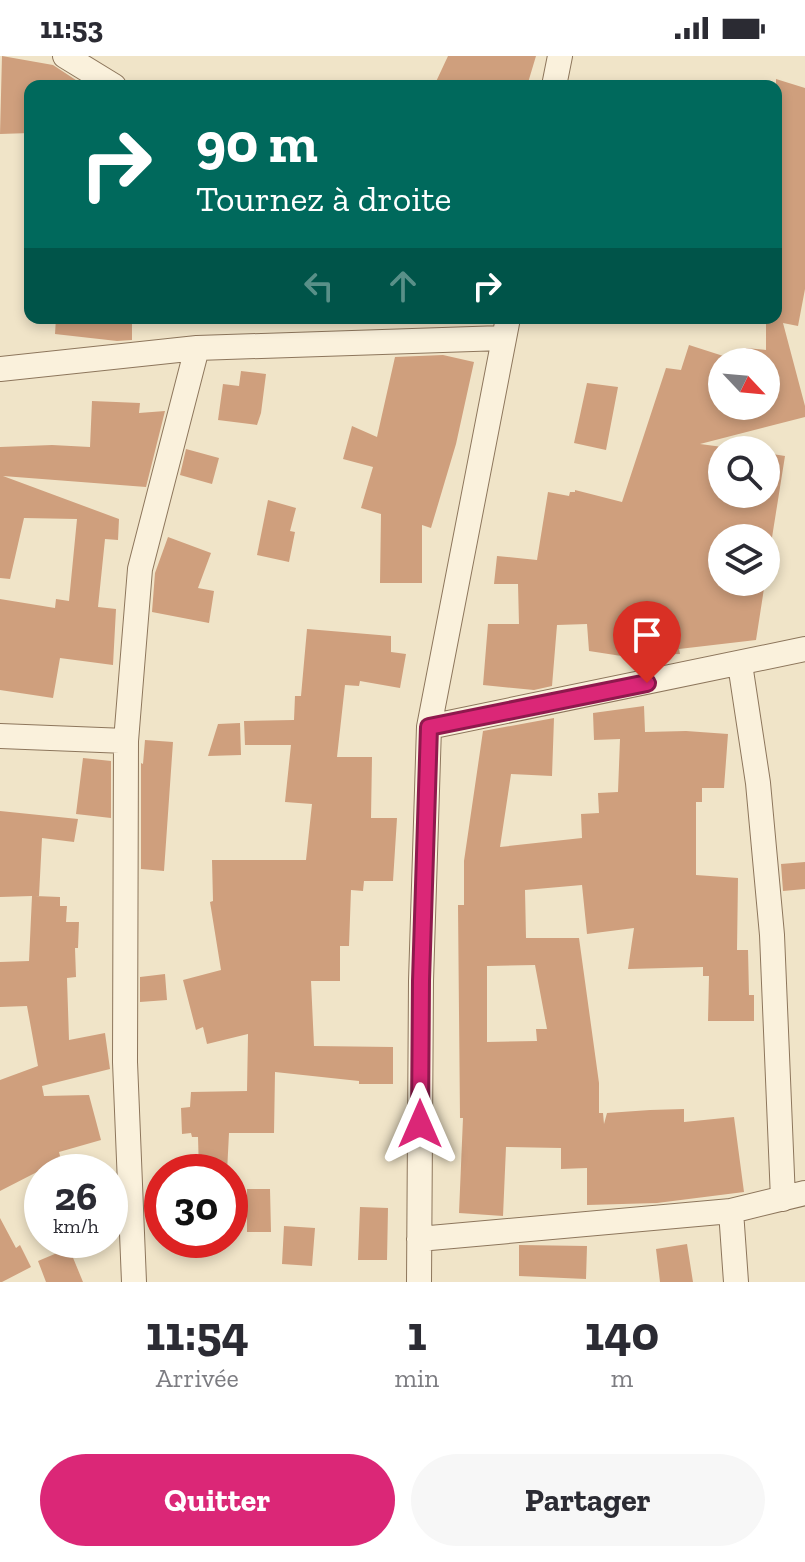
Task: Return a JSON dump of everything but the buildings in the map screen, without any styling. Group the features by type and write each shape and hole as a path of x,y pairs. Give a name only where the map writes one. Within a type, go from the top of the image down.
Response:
{"street":[{"path":"65,56 104,80"},
{"path":"555,80 560,56"},
{"path":"0,369 197,348 502,325 429,727 421,981 419,1282"},
{"path":"134,1282 125,1062 126,741 140,569 197,348"},
{"path":"429,727 805,649"},
{"path":"419,1239 731,1211 794,1196 758,783 740,664"},
{"path":"0,736 126,741"},
{"path":"731,1211 736,1282"}],"route":[{"path":"420,1124 429,727 647,683"}]}
